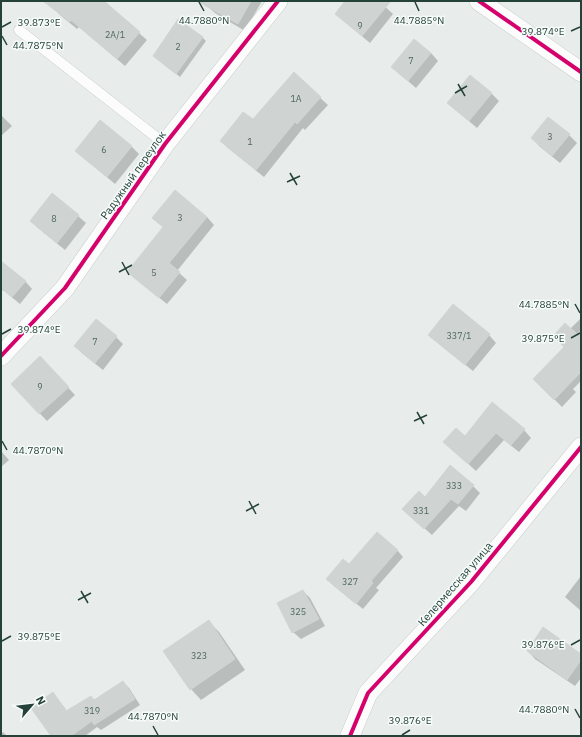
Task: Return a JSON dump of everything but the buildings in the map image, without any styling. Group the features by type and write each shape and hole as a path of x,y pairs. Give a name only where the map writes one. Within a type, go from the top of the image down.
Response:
{"street":[{"name":"Радужный переулок","path":"1,356 65,288 165,144 278,1"},
{"path":"479,1 581,72"},
{"name":"Келермесская улица","path":"350,736 368,693 471,582 581,447"}],"lane":[{"path":"19,30 165,144"}],"cycle path":[{"path":"1,356 65,288 165,144 278,1"},
{"path":"479,1 581,72"},
{"path":"350,736 368,693 471,582 581,447"}]}
